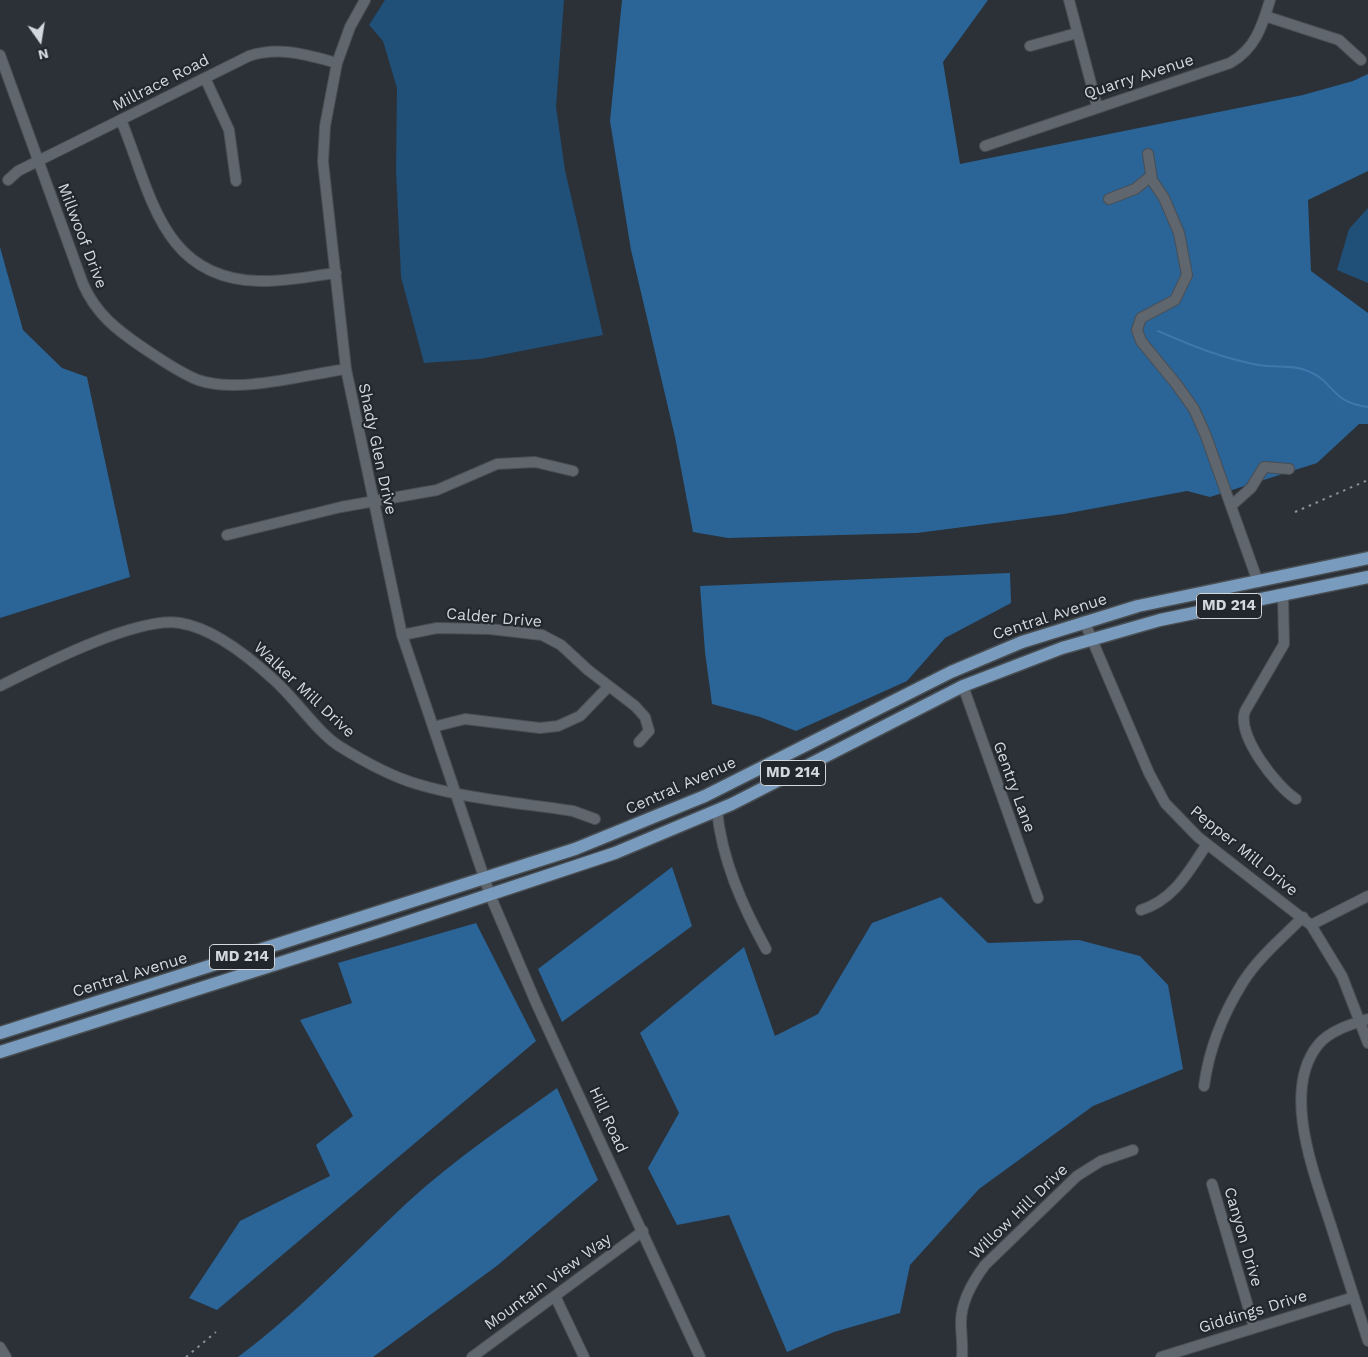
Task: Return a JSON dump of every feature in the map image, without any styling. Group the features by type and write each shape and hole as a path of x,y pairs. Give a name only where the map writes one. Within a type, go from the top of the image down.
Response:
{"main road":[{"name":"Central Avenue","path":"0,1033 556,856 697,799 951,672 1022,642 1084,621 1167,599 1258,582 1368,558"},
{"name":"Central Avenue","path":"0,1052 607,856 717,811 963,686 1015,664 1091,638 1160,620 1368,577"}],"street":[{"name":"Shady Glen Drive","path":"365,0 350,27 337,63 328,98 323,145 346,369 402,635 490,895"},
{"path":"1069,0 1097,106"},
{"name":"Quarry Avenue","path":"985,146 1097,106 1230,63 1251,47 1270,0"},
{"path":"1265,16 1339,40 1362,60"},
{"path":"1030,46 1077,33"},
{"name":"Millrace Road","path":"8,180 18,171 38,160 230,64 267,52 294,52 337,63"},
{"name":"Millwoof Drive","path":"0,55 88,296 106,320 132,340 184,374 216,384 254,384 346,369"},
{"path":"205,78 229,130 236,181"},
{"path":"121,120 158,217 172,241 188,257 220,273 248,280 268,281 336,273"},
{"path":"1148,154 1151,176 1155,187 1171,212 1180,233 1186,275 1175,300 1142,318 1139,322 1138,334 1147,349 1194,409 1232,505 1258,582"},
{"path":"1109,199 1135,189 1151,176"},
{"path":"227,536 337,508 437,490 487,467 510,462 545,463 573,471"},
{"path":"1232,505 1251,488 1264,467 1288,469"},
{"path":"1283,595 1284,644 1245,710 1243,719 1248,739 1279,785 1296,799"},
{"name":"Pepper Mill Drive","path":"1084,621 1160,794 1181,822 1311,925 1342,976 1364,1020 1368,1043"},
{"name":"Walker Mill Drive","path":"0,686 100,640 132,629 164,623 180,623 225,642 239,651 274,679 336,744 403,779 454,792 573,811 595,819"},
{"name":"Calder Drive","path":"402,635 437,628 490,629 542,635 561,645 635,706 645,718 649,731 639,742"},
{"path":"433,727 466,719 540,728 558,726 580,716 609,686"},
{"name":"Gentry Lane","path":"963,686 1038,898"},
{"path":"717,811 719,832 730,872 766,949"},
{"path":"1141,910 1157,904 1170,895 1207,844"},
{"name":"Hill Road","path":"490,895 538,1006 700,1357"},
{"path":"1311,925 1368,896"},
{"path":"1204,1086 1207,1063 1219,1028 1243,981 1274,945 1303,917"},
{"path":"1364,1020 1333,1033 1318,1045 1305,1072 1302,1096 1303,1120 1313,1168 1368,1341"},
{"name":"Willow Hill Drive","path":"962,1357 961,1322 963,1308 973,1282 985,1265 1077,1176 1101,1161 1133,1150"},
{"name":"Canyon Drive","path":"1212,1184 1254,1327"},
{"name":"Mountain View Way","path":"472,1357 643,1232"},
{"path":"555,1296 584,1357"},
{"name":"Giddings Drive","path":"1161,1357 1354,1297"},
{"path":"0,1347 6,1357"}],"shaded area":[{"path":"385,0 564,0 556,107 565,170 603,335 480,359 424,363 401,277 396,170 397,88 383,41 369,25"},
{"path":"622,0 988,0 943,62 960,164 1303,95 1353,81 1368,74 1368,171 1308,200 1311,271 1368,313 1368,424 1359,424 1317,463 1210,497 1187,491 1064,514 917,533 728,538 693,532 675,437 631,250 610,121"},
{"path":"1368,208 1368,283 1337,270 1349,229"},
{"path":"0,247 23,330 62,368 87,377 130,577 0,618"},
{"path":"1010,573 1011,603 945,638 907,681 796,731 760,717 712,704 705,652 700,586"},
{"path":"672,867 692,926 562,1022 538,969"},
{"path":"941,897 988,943 1079,940 1140,956 1168,985 1183,1069 1093,1106 979,1189 910,1265 900,1313 834,1332 787,1352 729,1215 677,1225 648,1168 679,1113 640,1033 744,947 775,1036 818,1014 872,923"},
{"path":"476,923 536,1041 217,1310 189,1298 240,1221 330,1176 316,1145 353,1116 300,1020 352,1003 338,963"},
{"path":"557,1088 598,1180 498,1265 373,1357 238,1357 283,1321 409,1201 444,1171"}],"waterway":[{"path":"1158,331 1233,359 1259,365 1290,367 1308,371 1317,376 1346,401 1368,407"}],"railway":[{"path":"1295,512 1368,480"},
{"path":"186,1357 216,1332"}]}
